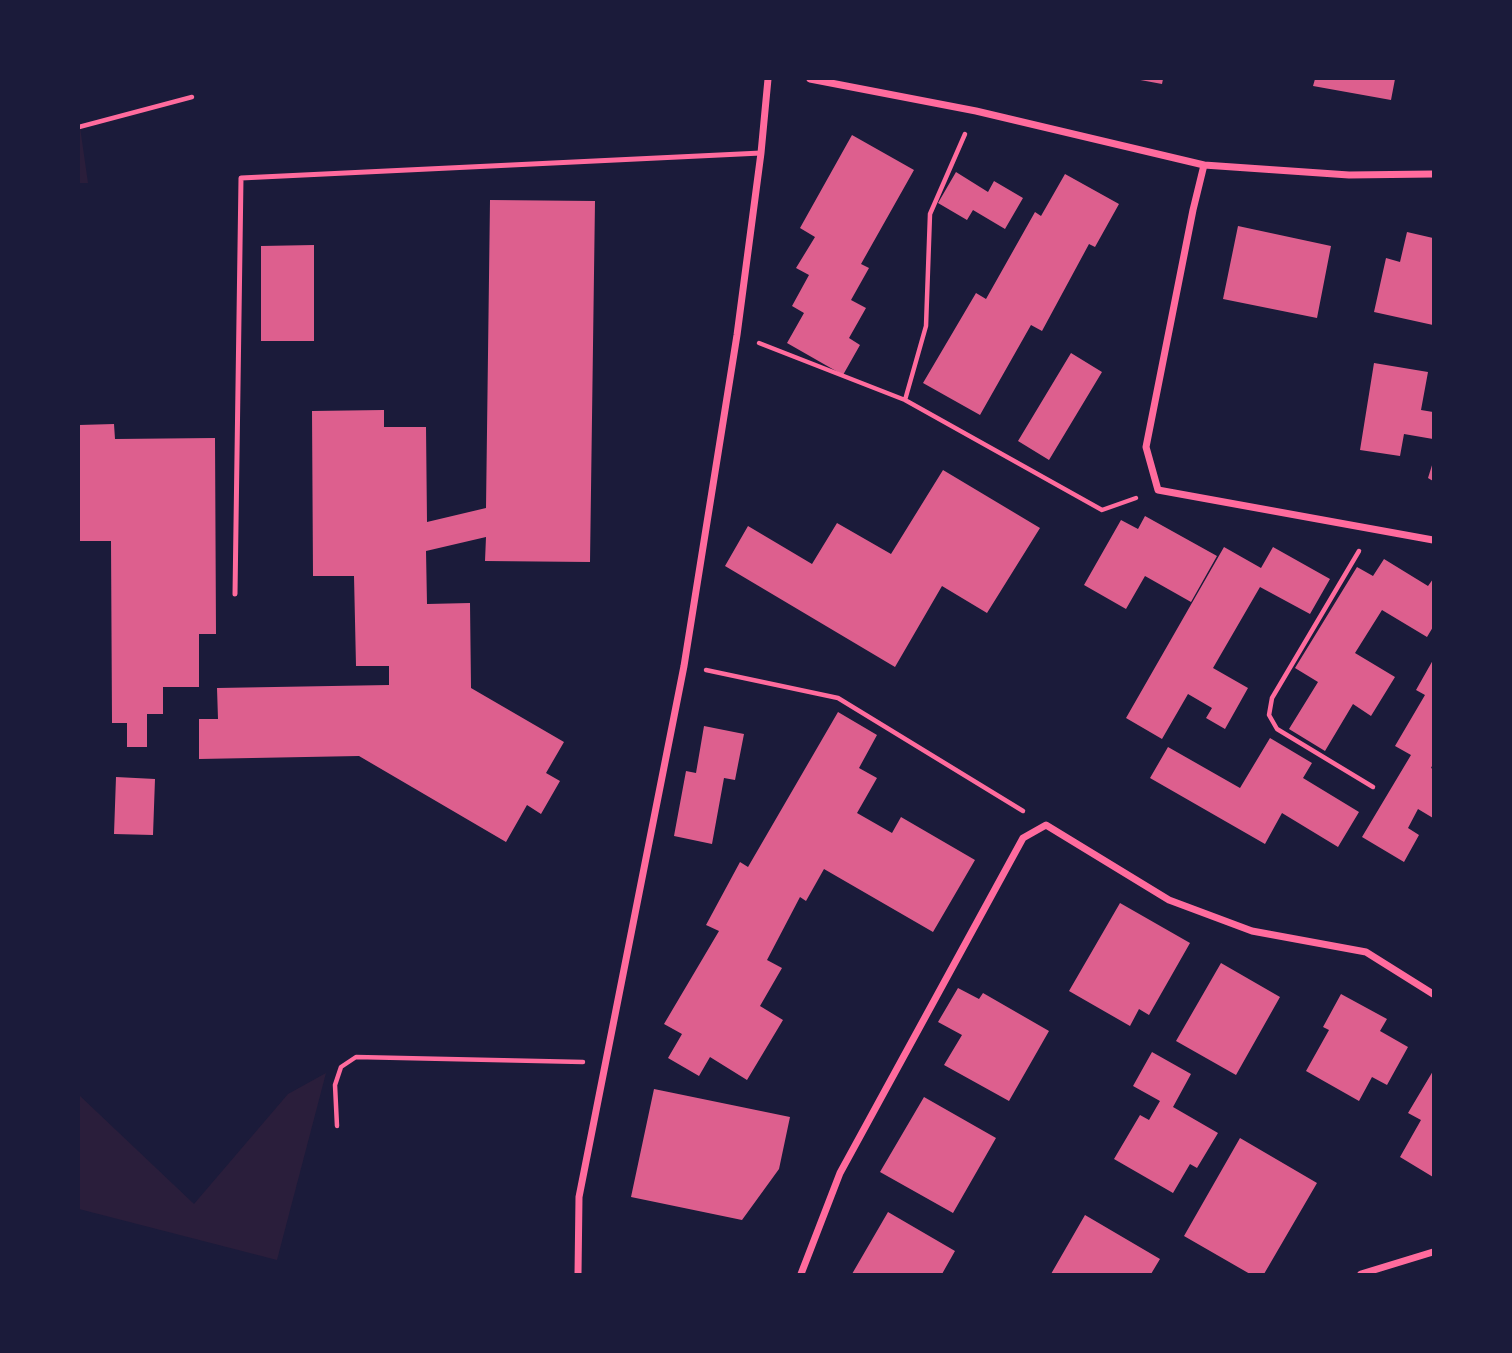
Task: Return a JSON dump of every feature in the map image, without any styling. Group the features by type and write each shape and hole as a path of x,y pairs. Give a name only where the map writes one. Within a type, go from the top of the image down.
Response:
{"street":[{"path":"578,1274 579,1196 684,666 737,335 768,79"},
{"path":"810,79 976,111 1204,165 1349,175 1433,174"},
{"path":"1204,165 1146,447 1158,490 1433,540"},
{"path":"801,1274 846,1161 1023,838 1046,825 1169,900 1252,931 1366,952 1433,994"},
{"path":"1361,1274 1433,1252"}],"lane":[{"path":"235,594 240,178 761,153"}],"path":[{"path":"79,127 192,97"},
{"path":"905,400 926,326 930,214 976,111"},
{"path":"737,335 905,400 1102,510 1158,490"},
{"path":"1371,529 1272,698 1269,716 1277,729 1373,787"},
{"path":"684,666 838,698 1046,825"},
{"path":"337,1126 335,1085 341,1067 356,1057 605,1062"}],"shaded area":[{"path":"79,79 80,127 88,183 79,183"},
{"path":"326,1073 277,1260 79,1209 79,1095 194,1204 288,1094"}],"building":[{"path":"1135,79 1163,79 1162,84"},
{"path":"1315,79 1395,79 1391,100 1313,86"},
{"path":"852,135 914,170 861,264 869,268 851,300 866,308 849,338 860,345 843,375 787,343 804,313 792,306 809,275 796,268 815,237 800,228"},
{"path":"956,172 988,192 994,181 1023,198 1005,229 973,210 967,220 938,203"},
{"path":"1065,174 1119,204 1095,247 1089,244 1042,331 1031,325 980,415 923,383 976,293 986,299 1035,212 1041,216"},
{"path":"490,200 595,201 590,562 485,561 486,537 426,551 427,604 470,603 471,688 564,742 546,773 560,781 541,814 527,805 506,842 359,756 199,759 199,719 218,719 217,688 389,685 389,666 356,666 354,576 313,576 312,411 384,410 384,427 426,427 427,522 486,508"},
{"path":"1238,226 1331,246 1317,318 1223,299"},
{"path":"1407,232 1433,238 1433,325 1374,312 1386,258 1400,262"},
{"path":"314,245 314,341 261,341 261,246"},
{"path":"1071,353 1102,372 1049,460 1018,441"},
{"path":"1374,363 1428,372 1421,410 1433,412 1433,439 1404,434 1400,456 1360,450"},
{"path":"114,424 115,439 215,438 216,634 199,634 199,687 163,687 163,714 147,714 147,747 127,747 127,723 112,723 111,541 79,541 79,425"},
{"path":"1433,462 1433,481 1428,478"},
{"path":"943,470 1040,528 987,613 942,586 895,667 725,566 748,526 812,564 837,523 891,554"},
{"path":"1145,516 1217,556 1191,602 1145,576 1126,609 1084,585 1121,520 1138,529"},
{"path":"1224,547 1261,568 1273,547 1330,579 1310,614 1260,587 1213,668 1248,688 1225,729 1206,718 1212,708 1188,694 1162,739 1126,718"},
{"path":"1384,559 1428,586 1433,579 1433,627 1427,637 1382,610 1355,653 1395,677 1371,716 1353,704 1325,751 1289,729 1318,682 1295,668 1357,567 1373,576"},
{"path":"1433,660 1433,818 1418,809 1408,828 1419,835 1404,862 1362,837 1411,755 1395,746 1425,695 1416,690"},
{"path":"838,712 877,735 859,768 877,778 857,813 892,833 901,817 975,860 933,932 824,869 806,901 800,897 767,960 782,968 760,1006 783,1020 747,1080 710,1057 699,1076 668,1058 682,1034 664,1024 719,931 706,925 740,862 748,867"},
{"path":"704,726 744,734 735,780 724,778 712,844 674,836 686,771 696,773"},
{"path":"1270,738 1312,763 1303,778 1359,812 1338,847 1282,813 1265,844 1150,778 1168,747 1240,788"},
{"path":"116,777 155,779 153,835 114,834"},
{"path":"1120,903 1190,943 1149,1015 1139,1009 1130,1026 1069,991"},
{"path":"1221,963 1280,997 1236,1075 1176,1041"},
{"path":"958,988 979,999 983,993 1049,1031 1009,1101 944,1065 962,1035 938,1022"},
{"path":"1341,994 1387,1019 1380,1031 1408,1047 1387,1085 1372,1077 1359,1101 1306,1071 1329,1030 1323,1027"},
{"path":"1152,1052 1191,1074 1173,1107 1218,1133 1197,1168 1190,1164 1173,1193 1114,1159 1140,1115 1149,1120 1160,1101 1133,1086"},
{"path":"1433,1071 1433,1177 1400,1157 1421,1120 1408,1113"},
{"path":"654,1089 790,1117 779,1169 742,1220 631,1197"},
{"path":"924,1097 996,1138 953,1213 880,1172"},
{"path":"1240,1138 1317,1183 1264,1274 1250,1274 1184,1236"},
{"path":"888,1212 955,1251 942,1274 852,1274"},
{"path":"1085,1215 1160,1259 1151,1274 1051,1274"}]}
